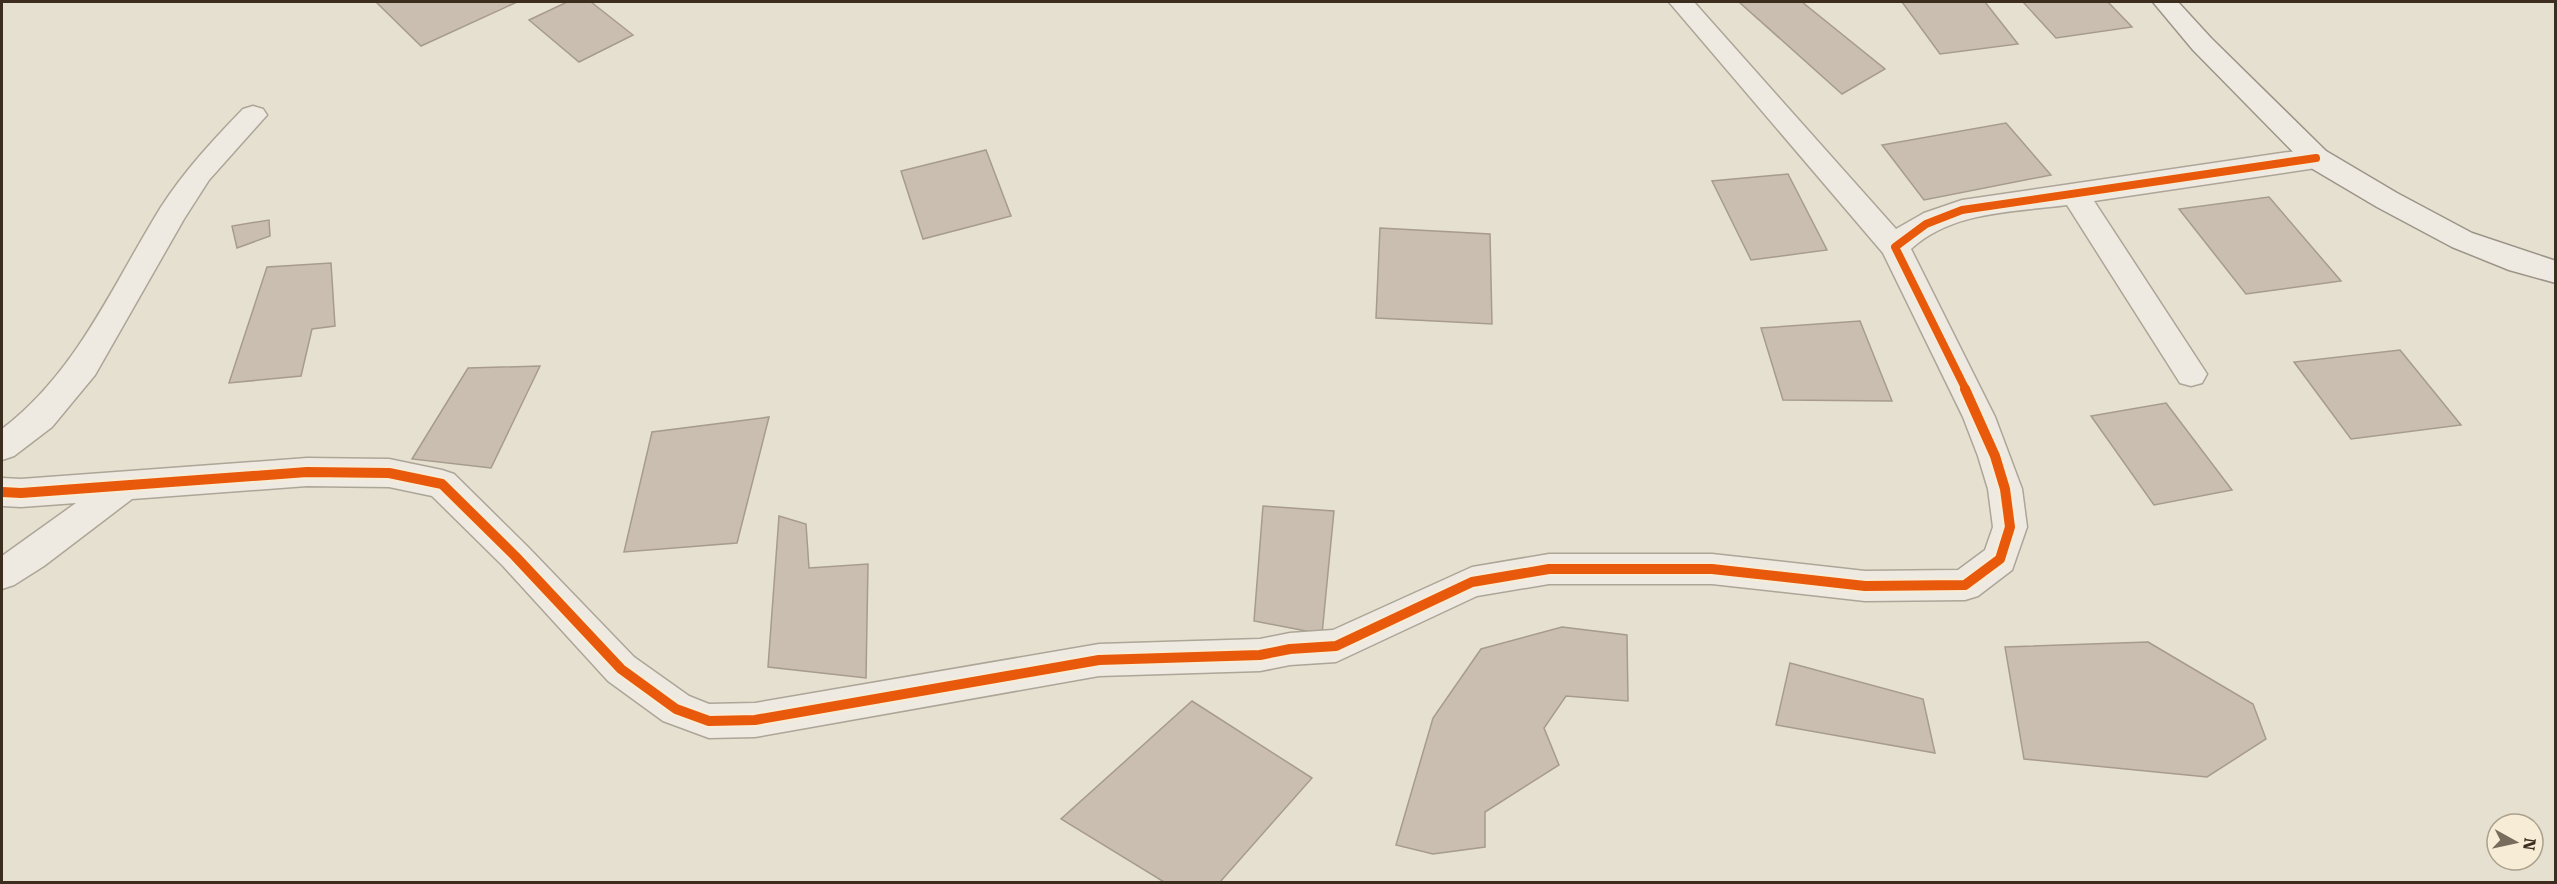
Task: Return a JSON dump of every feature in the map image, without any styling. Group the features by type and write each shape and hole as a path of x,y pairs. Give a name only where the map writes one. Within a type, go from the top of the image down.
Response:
{"street":[{"path":"2,492 21,493 307,472 389,473 442,484 515,556 621,669 676,709 709,721 754,720 1099,660 1260,656 1290,649 1336,646 1472,582 1549,569 1712,569 1865,586 1965,585 2000,559 2010,527 2005,489 1995,456 1979,417 1894,247 1681,2"},
{"path":"2164,2 2202,44 2316,158 2387,200 2462,240 2520,262 2556,272"},
{"path":"2,447 40,418 84,366 172,214 199,173 253,115"},
{"path":"1894,247 1910,231 1930,219 1962,210 2316,158"},
{"path":"2075,194 2191,374"},
{"path":"2,574 32,556 124,485"}],"building":[{"path":"376,2 517,2 421,46"},
{"path":"567,2 591,2 633,35 579,62 529,20"},
{"path":"1739,2 1802,2 1885,69 1842,94"},
{"path":"1902,2 1985,2 2018,44 1940,54"},
{"path":"2023,2 2108,2 2132,27 2056,38"},
{"path":"2006,123 2051,175 1924,200 1882,145"},
{"path":"986,150 1011,216 923,239 901,171"},
{"path":"1788,174 1827,250 1751,260 1712,181"},
{"path":"2269,197 2341,281 2246,294 2179,209"},
{"path":"269,220 270,236 237,248 232,226"},
{"path":"1380,228 1490,234 1492,324 1376,318"},
{"path":"331,263 335,326 312,329 301,376 229,383 267,267"},
{"path":"1860,321 1892,401 1783,400 1761,328"},
{"path":"2400,350 2461,425 2351,439 2294,362"},
{"path":"540,366 491,468 412,459 468,368"},
{"path":"2166,403 2232,490 2154,505 2091,416"},
{"path":"769,417 737,543 624,552 652,432"},
{"path":"1263,506 1334,511 1322,634 1254,621"},
{"path":"779,516 806,524 809,568 868,564 866,678 768,667"},
{"path":"1562,627 1627,635 1628,701 1566,696 1544,728 1559,765 1485,812 1485,847 1433,854 1396,845 1433,718 1481,649"},
{"path":"2148,642 2253,704 2266,739 2207,777 2024,759 2005,647"},
{"path":"1790,663 1923,699 1935,753 1776,725"},
{"path":"1192,701 1312,778 1220,882 1164,882 1061,819"}],"cycle path":[{"path":"2,492 21,493 307,472 389,473 442,484 515,556 621,669 676,709 709,721 755,720 1099,660 1260,655 1290,649 1336,646 1472,582 1549,569 1712,569 1865,586 1965,585 2000,559 2010,527 2005,489 1995,456 1979,417 1895,247 1926,224 1962,210 2316,158"}]}
